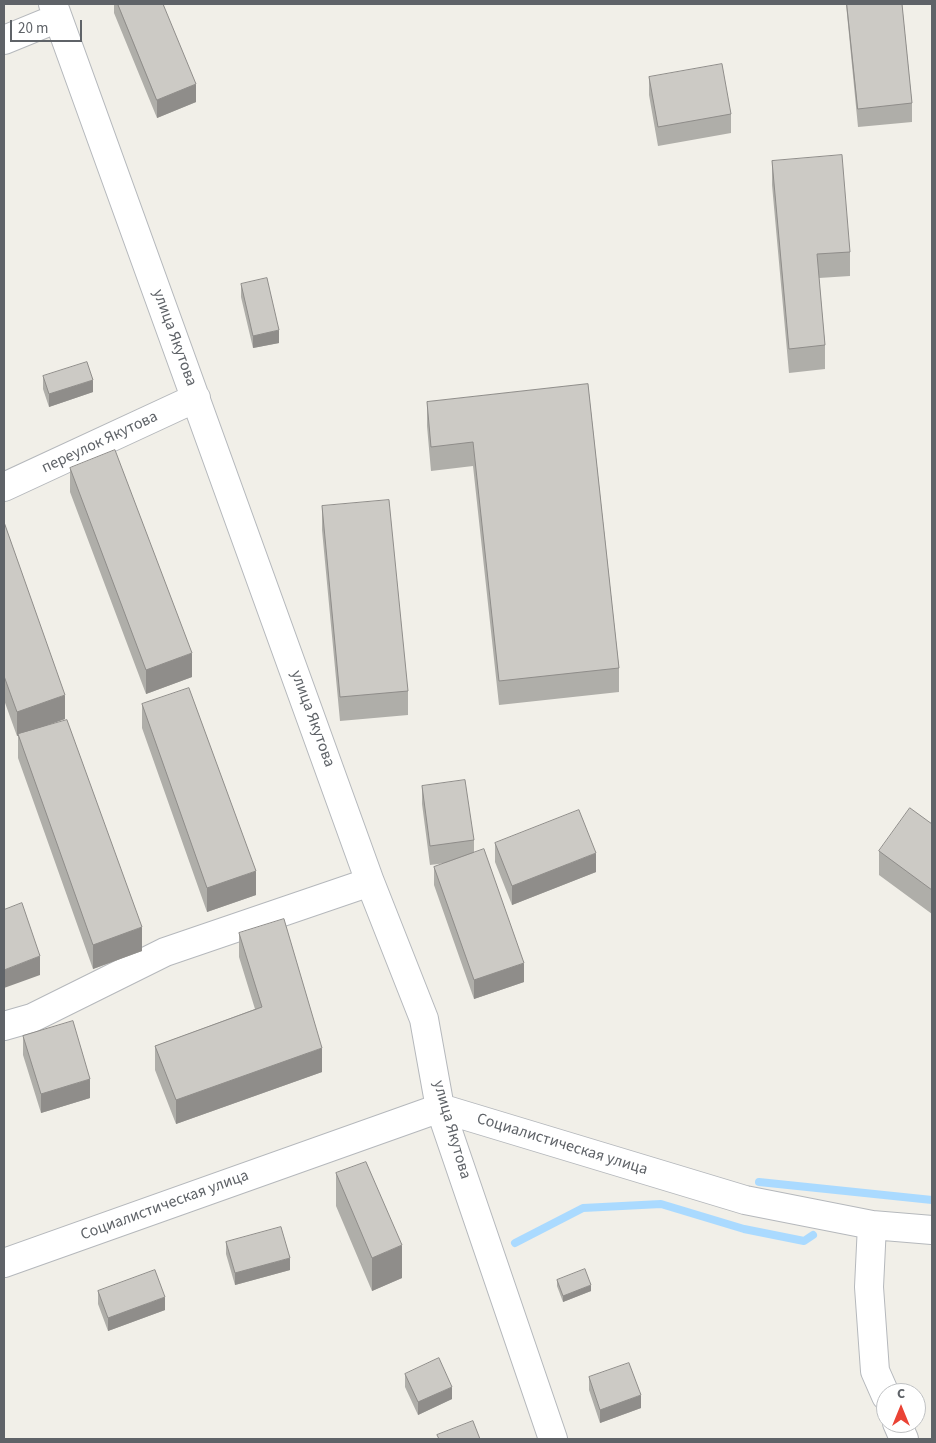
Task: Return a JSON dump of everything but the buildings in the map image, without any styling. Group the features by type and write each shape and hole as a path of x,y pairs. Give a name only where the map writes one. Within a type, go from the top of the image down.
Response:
{"street":[{"path":"4,40 56,11"},
{"name":"улица Якутова","path":"56,11 370,882 424,1020 440,1108 553,1439"},
{"name":"переулок Якутова","path":"4,488 196,398"},
{"path":"4,1026 32,1018 165,952 370,882"},
{"name":"Социалистическая улица","path":"4,1263 440,1108 745,1200 872,1224 932,1230"},
{"path":"872,1224 869,1287 875,1371 880,1383"}],"waterway":[{"path":"759,1182 932,1200"},
{"path":"515,1243 583,1208 661,1204 744,1229 804,1241 813,1235"}]}
